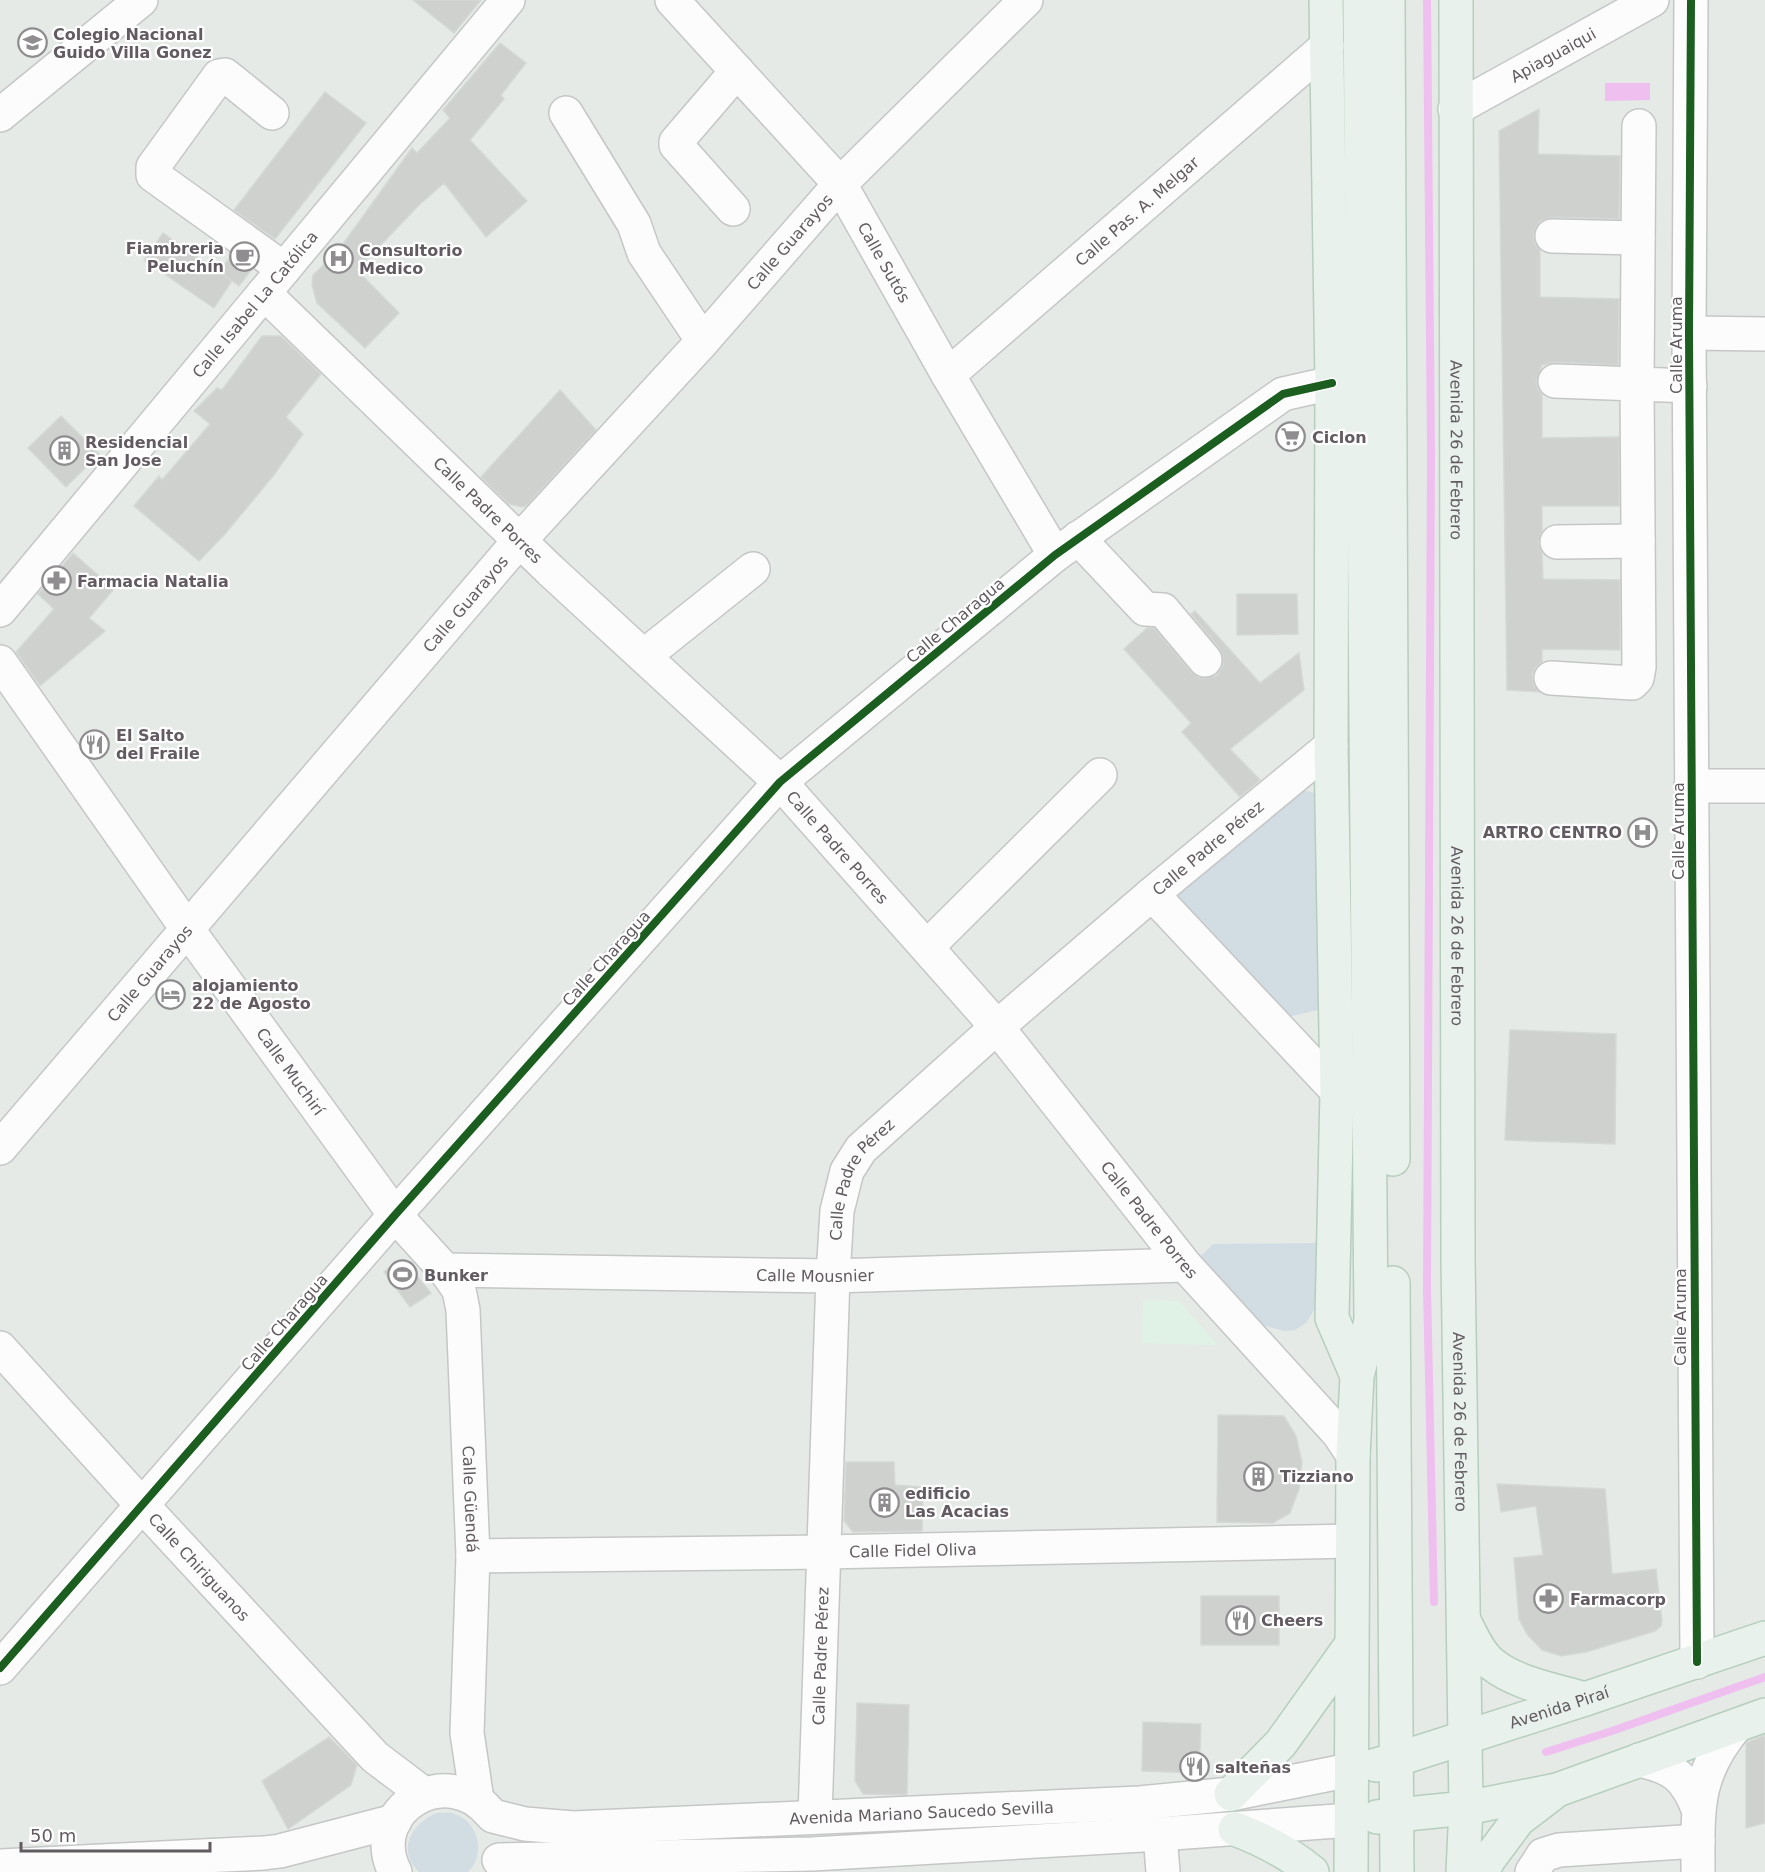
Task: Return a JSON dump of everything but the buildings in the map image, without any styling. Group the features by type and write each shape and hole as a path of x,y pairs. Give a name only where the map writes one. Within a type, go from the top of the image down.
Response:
{"main road":[{"path":"1326,0 1332,383 1331,746 1336,1032 1332,1318 1357,1376"},
{"path":"1351,1872 1353,1455 1357,1376 1371,1321 1360,0"},
{"path":"1388,0 1397,1872"},
{"name":"Avenida 26 de Febrero","path":"1456,0 1458,1259 1466,1808 1463,1872"},
{"path":"1329,202 1360,108"},
{"path":"1336,1032 1368,935"},
{"path":"1464,1621 1480,1650 1491,1664 1506,1673 1585,1699"},
{"name":"Avenida Piraí","path":"1350,1770 1395,1760 1465,1738 1765,1638"},
{"path":"1231,1794 1281,1743 1351,1645"},
{"path":"1350,1820 1466,1808 1557,1790 1750,1721"},
{"path":"1482,1872 1518,1820 1557,1790"},
{"path":"1235,1829 1270,1842 1312,1872"}],"street":[{"path":"0,115 141,0"},
{"name":"Calle Isabel La Católica","path":"0,610 508,0"},
{"name":"Calle Sutós","path":"672,0 840,184 948,375 1066,547 1145,609 1162,610 1205,660"},
{"name":"Calle Guarayos","path":"0,1148 519,541 703,341 840,184 1026,0"},
{"name":"Apiaguaiqui","path":"1455,109 1652,0"},
{"name":"Calle Aruma","path":"1691,0 1689,333 1696,1662"},
{"name":"Calle Pas. A. Melgar","path":"948,375 1326,46"},
{"path":"733,209 676,145 676,142 737,71"},
{"name":"Calle Padre Porres","path":"272,113 225,75 219,76 153,167 153,175 274,281 519,541 780,782 998,1027 1185,1265 1339,1434 1353,1455"},
{"path":"566,113 634,224 644,253 703,341"},
{"path":"1551,678 1632,683 1637,678 1639,667 1637,384 1639,126"},
{"path":"1552,236 1638,238"},
{"path":"1689,333 1765,334"},
{"path":"1555,381 1690,386"},
{"name":"Calle Charagua","path":"0,1668 395,1215 780,782 1066,547 1283,394 1332,383"},
{"path":"1557,542 1638,541"},
{"path":"644,657 753,569"},
{"name":"Calle Muchirí","path":"0,662 188,930 395,1215 445,1270"},
{"name":"Calle Padre Pérez","path":"815,1816 832,1276 837,1211 847,1171 861,1149 998,1027 1152,894 1331,746"},
{"path":"927,947 1100,776"},
{"path":"1691,786 1765,786"},
{"path":"1152,894 1336,1091"},
{"name":"Calle Mousnier","path":"445,1270 832,1276 1185,1265"},
{"name":"Calle Güendá","path":"445,1270 459,1290 463,1310 473,1556 467,1733 485,1808 500,1833 497,1866"},
{"name":"Calle Chiriguanos","path":"0,1348 415,1803"},
{"name":"Calle Fidel Oliva","path":"473,1556 824,1552 1352,1541"},
{"path":"1698,1841 1702,1786 1709,1764 1721,1744 1750,1721"},
{"name":"Calle Güendá","path":"395,1872 388,1849 391,1830 415,1803 467,1733"},
{"path":"1640,1760 1660,1764 1677,1774 1691,1790 1698,1841"},
{"name":"Avenida Mariano Saucedo Sevilla","path":"415,1803 462,1793 485,1808 525,1824 573,1828 1140,1803 1231,1794 1350,1770"},
{"path":"0,1866 206,1864 280,1851 415,1803"},
{"name":"Avenida Mariano Saucedo Sevilla","path":"497,1866 812,1863 1350,1820"},
{"path":"1160,1834 1163,1872"},
{"path":"1532,1872 1543,1855 1559,1850 1698,1841"}],"shaded area":[{"path":"1605,83 1650,83 1650,100 1605,101"},
{"path":"1300,790 1316,793 1322,1009 1279,1019 1167,897"},
{"path":"1320,1243 1316,1307 1306,1323 1295,1330 1284,1331 1258,1324 1198,1259 1213,1244"},
{"path":"1143,1300 1179,1301 1218,1345 1142,1343"},
{"path":"437,1813 452,1813 461,1817 473,1830 477,1838 477,1856 468,1872 419,1872 412,1864 408,1846 410,1838 420,1823"}],"waterway":[{"path":"1427,0 1431,455 1427,1289 1434,1602"},
{"path":"1546,1752 1765,1677"}],"cycle path":[{"path":"1691,0 1689,333 1697,1662"},
{"path":"0,1668 395,1215 780,782 1055,555 1283,394 1332,383"}],"place":[{"name":"Colegio Nacional Guido Villa Gonez","path":"32,43"},
{"name":"Fiambreria Peluchín","path":"245,257"},
{"name":"Consultorio Medico","path":"338,259"},
{"name":"Ciclon","path":"1291,437"},
{"name":"Residencial San Jose","path":"64,451"},
{"name":"Farmacia Natalia","path":"56,581"},
{"name":"El Salto del Fraile","path":"95,744"},
{"name":"ARTRO CENTRO","path":"1643,832"},
{"name":"alojamiento 22 de Agosto","path":"171,994"},
{"name":"Bunker","path":"403,1275"},
{"name":"Tizziano","path":"1259,1476"},
{"name":"edificio Las Acacias","path":"884,1502"},
{"name":"Farmacorp","path":"1549,1599"},
{"name":"Cheers","path":"1240,1620"},
{"name":"salteñas","path":"1194,1767"}]}
